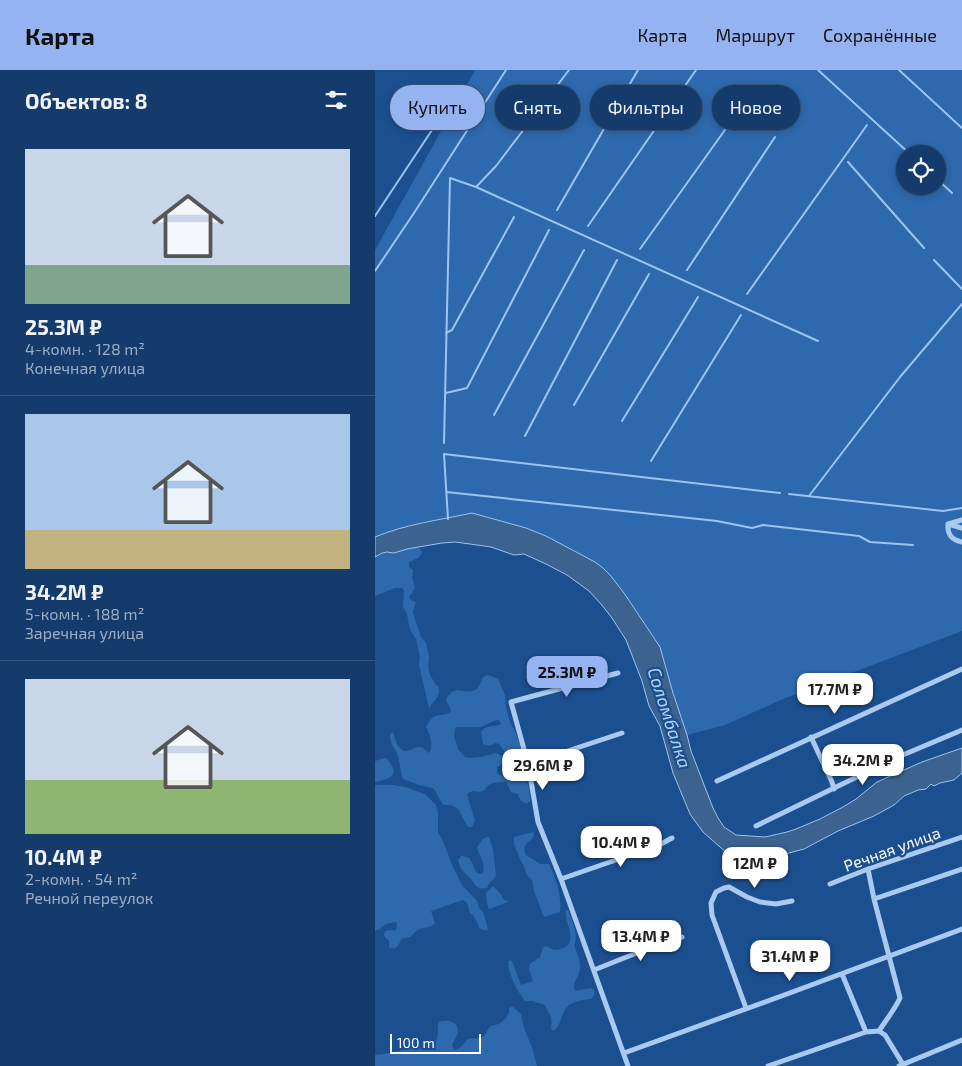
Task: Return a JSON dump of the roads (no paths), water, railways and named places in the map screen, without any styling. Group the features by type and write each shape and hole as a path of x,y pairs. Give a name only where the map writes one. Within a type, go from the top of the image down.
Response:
{"street":[{"path":"948,524 962,520"},
{"path":"948,524 962,528"},
{"path":"948,524 949,536 962,542"},
{"path":"717,780 962,669"},
{"path":"618,673 511,702 528,764 538,822 561,878 629,1066"},
{"path":"756,826 899,757 962,730"},
{"path":"528,764 622,733"},
{"path":"811,737 834,789"},
{"name":"Речная улица","path":"831,884 868,869 962,837"},
{"path":"561,878 672,838"},
{"path":"868,869 874,900 900,998 879,1031"},
{"path":"874,900 962,869"},
{"path":"746,1008 712,915 711,903 716,892 729,887 760,902 776,904 792,901"},
{"path":"624,1053 962,929"},
{"path":"594,970 659,944 682,937"},
{"path":"842,974 866,1032"},
{"path":"768,1066 866,1032 879,1031 885,1035 902,1066 962,1040"}],"water":[{"name":"Соломбалка","path":"472,513 526,528 546,536 595,562 610,575 660,647 691,751 713,808 724,827 736,835 765,837 796,829 843,807 877,782 922,762 962,748 962,773 954,780 934,786 931,784 926,789 904,796 894,805 874,816 838,831 804,849 759,859 743,858 728,854 703,832 690,814 673,773 660,726 649,706 642,681 626,640 612,618 589,591 567,575 524,554 514,555 491,547 455,542 442,543 394,553 382,553 375,557 375,537 411,526"}],"waterway":[{"path":"375,271 506,70"},
{"path":"476,187 496,166 569,70"},
{"path":"557,210 638,70"},
{"path":"588,226 696,70"},
{"path":"818,70 900,145"},
{"path":"899,70 962,128"},
{"path":"747,294 867,125"},
{"path":"375,216 432,130"},
{"path":"640,249 725,130"},
{"path":"687,270 775,137"},
{"path":"848,162 924,248"},
{"path":"444,443 450,178 476,187 818,341"},
{"path":"946,187 952,193"},
{"path":"446,333 452,330 514,217"},
{"path":"446,393 467,388 549,230"},
{"path":"494,415 584,250"},
{"path":"525,436 617,260"},
{"path":"934,260 962,289"},
{"path":"574,405 649,274"},
{"path":"622,421 698,297"},
{"path":"809,496 900,377 962,304"},
{"path":"651,461 741,315"},
{"path":"448,519 444,454 780,493"},
{"path":"446,492 717,521 752,528 763,525 859,536 870,542 913,545"},
{"path":"789,494 943,511 962,508"}]}
